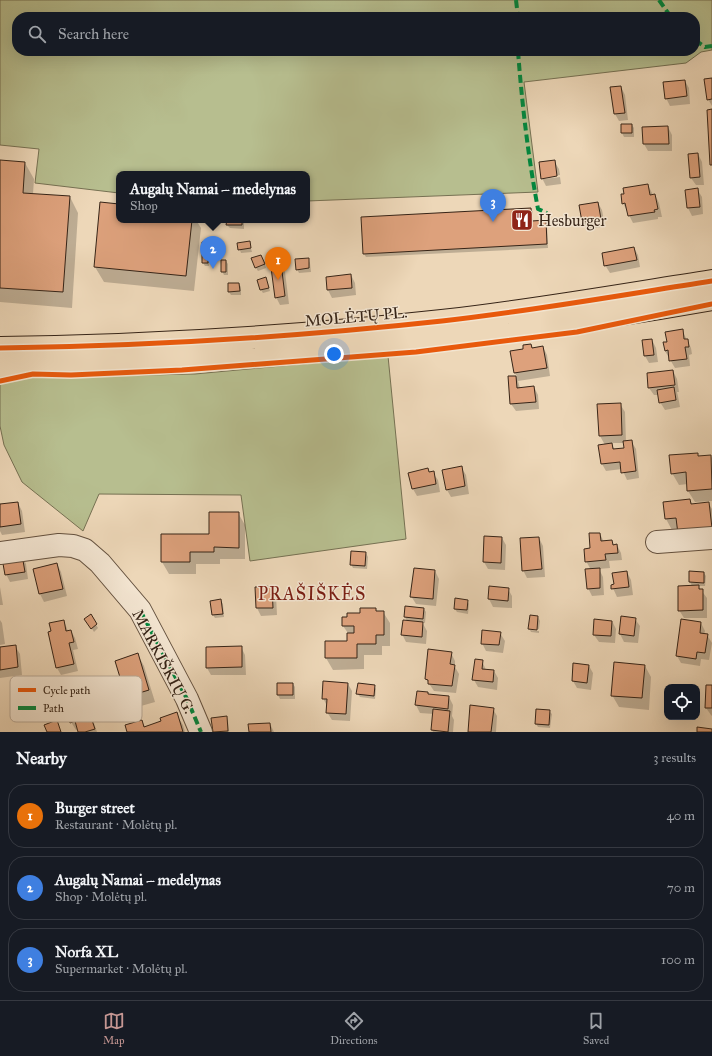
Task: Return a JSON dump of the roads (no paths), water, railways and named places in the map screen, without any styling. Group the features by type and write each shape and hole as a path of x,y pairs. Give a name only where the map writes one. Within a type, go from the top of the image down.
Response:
{"highway":[{"name":"MOLĖTŲ PL.","path":"0,348 193,342 362,329 520,311 712,281"},
{"name":"MOLĖTŲ PL.","path":"0,366 205,359 353,348 575,321 712,299"}],"street":[{"path":"658,542 712,538"},
{"name":"MARKIŠKIŲ G.","path":"0,553 59,546 73,546 85,550 100,563 140,610 187,699 201,732"}],"place":[{"name":"Hesburger","path":"522,220"},
{"name":"Norfa XL","path":"493,222"},
{"name":"Augalų Namai – medelynas","path":"213,269"},
{"name":"Burger street","path":"278,280"}],"district":[{"name":"PRAŠIŠKĖS","path":"312,594"}]}
